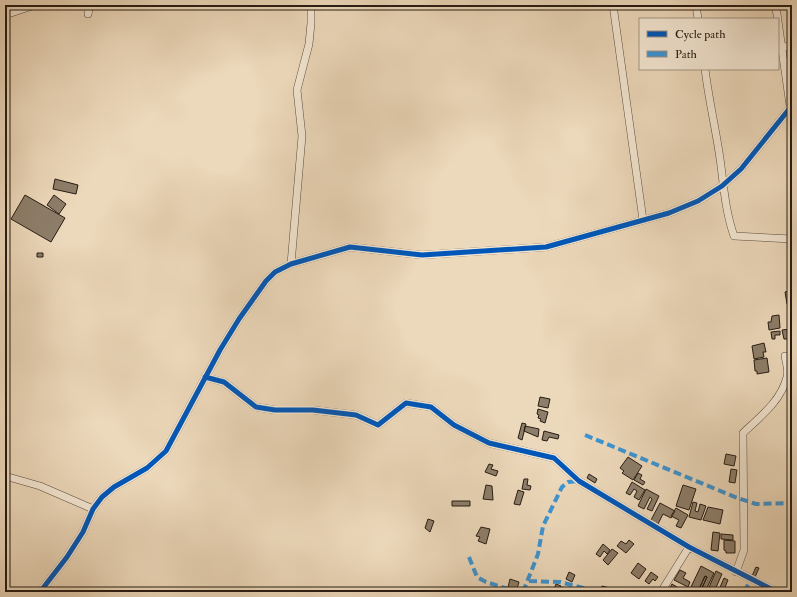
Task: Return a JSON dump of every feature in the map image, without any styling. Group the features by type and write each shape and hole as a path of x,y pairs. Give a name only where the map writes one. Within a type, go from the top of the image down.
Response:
{"street":[{"path":"5,15 35,5"},
{"path":"88,14 90,5"},
{"path":"291,264 302,136 297,90 309,44 311,5"},
{"path":"613,5 643,220"},
{"path":"696,5 698,18"},
{"path":"775,5 778,18"},
{"path":"779,25 792,120"},
{"path":"783,47 792,46"},
{"path":"705,70 721,167 722,186 734,236 792,239"},
{"path":"40,592 71,551 83,532 93,509 102,497 114,487 147,468 166,451 205,377 239,319 266,281 275,272 291,264 350,247 422,255 546,247 643,220 698,202 722,186 741,169 790,108"},
{"path":"736,572 744,550 743,433 770,408 781,394 788,376 785,356"},
{"path":"205,377 224,382 256,407 275,410 313,410 356,416 378,425 406,403 432,407 454,425 489,443 554,458 579,481 689,547 777,592"},
{"path":"5,476 40,486 93,509"},
{"path":"662,592 689,547"}],"building":[{"path":"55,179 78,185 76,194 53,189"},
{"path":"25,195 65,218 51,242 11,219"},
{"path":"54,195 66,204 59,214 47,205"},
{"path":"37,253 43,253 43,257 37,257"},
{"path":"791,288 792,303 787,304 785,292 791,290"},
{"path":"779,315 780,328 769,330 768,322 771,322 772,316"},
{"path":"791,329 791,333 788,333 788,339 784,339 782,330"},
{"path":"780,331 780,335 775,335 775,339 772,339 771,332"},
{"path":"764,343 766,352 763,352 764,357 754,359 752,346"},
{"path":"767,358 769,372 757,374 757,371 755,371 754,360"},
{"path":"540,397 550,399 548,408 538,406"},
{"path":"538,409 548,412 545,423 540,421 541,419 538,418"},
{"path":"522,423 526,424 522,440 518,438"},
{"path":"525,426 539,429 538,437 524,431"},
{"path":"544,431 559,435 558,439 549,437 547,441 542,440"},
{"path":"726,454 736,456 734,466 724,464"},
{"path":"628,457 642,466 633,480 622,473 624,471 620,468"},
{"path":"489,464 493,465 491,469 498,471 496,476 485,472"},
{"path":"731,469 737,470 735,483 729,482"},
{"path":"638,473 642,475 640,479 645,482 643,485 634,480"},
{"path":"589,474 597,479 595,483 587,478"},
{"path":"524,479 528,479 527,485 531,486 530,490 522,489"},
{"path":"632,482 645,490 639,500 634,497 637,491 634,489 630,495 626,493"},
{"path":"486,485 492,486 493,500 483,499"},
{"path":"683,485 696,489 689,510 676,506"},
{"path":"646,489 659,496 652,511 647,509 652,499 650,497 644,509 638,506"},
{"path":"518,490 524,492 520,505 514,504"},
{"path":"452,501 470,501 470,506 452,506"},
{"path":"693,502 697,503 695,511 698,512 700,504 706,506 701,520 689,517"},
{"path":"660,503 675,511 671,518 663,514 658,524 651,520"},
{"path":"708,507 723,510 720,524 703,520"},
{"path":"676,508 688,515 681,528 676,526 679,520 671,516"},
{"path":"428,519 434,521 430,532 425,528"},
{"path":"481,527 490,529 486,544 478,541 480,537 476,536"},
{"path":"713,532 720,533 718,551 711,550"},
{"path":"721,534 733,535 733,540 721,539"},
{"path":"629,540 634,544 626,553 617,546 621,541 626,544"},
{"path":"724,540 735,541 735,553 726,553 724,550"},
{"path":"603,544 610,550 607,554 604,551 600,557 596,554"},
{"path":"612,549 618,553 608,565 603,560"},
{"path":"638,563 646,569 639,579 631,573"},
{"path":"701,566 714,573 705,592 696,592 690,589","holes":["705,576 707,577 702,588 700,587"]},
{"path":"756,567 759,568 755,577 752,576"},
{"path":"680,570 686,573 683,578 690,582 688,587 674,580"},
{"path":"716,571 722,574 714,592 707,592"},
{"path":"569,572 575,575 572,582 566,579"},
{"path":"651,572 658,577 655,581 653,579 649,584 645,581"},
{"path":"705,576 707,577 702,588 700,587"},
{"path":"724,578 728,580 723,592 718,592"},
{"path":"510,579 519,582 517,589 508,587"},
{"path":"556,584 561,586 559,592 546,592 547,587 554,589"},
{"path":"672,584 682,590 681,592 673,592 669,590"},
{"path":"602,586 610,588 608,592 601,589"},
{"path":"562,587 578,592 561,592"}],"marked path":[{"path":"585,435 735,497 756,504 792,503"},
{"path":"523,592 538,554 543,526 562,487 568,482 579,481"},
{"path":"469,557 477,577 486,582 518,592"},
{"path":"745,592 750,579"},
{"path":"529,581 560,582 599,592"}],"cycle path":[{"path":"40,592 67,557 83,532 93,509 102,497 114,487 147,468 166,451 220,350 239,319 266,281 275,272 291,264 350,247 422,255 546,247 669,213 698,201 722,186 741,169 790,108"},
{"path":"205,377 224,382 256,407 275,410 313,410 356,415 378,425 406,403 431,407 454,425 489,443 554,458 579,481 689,547 777,592"}]}
